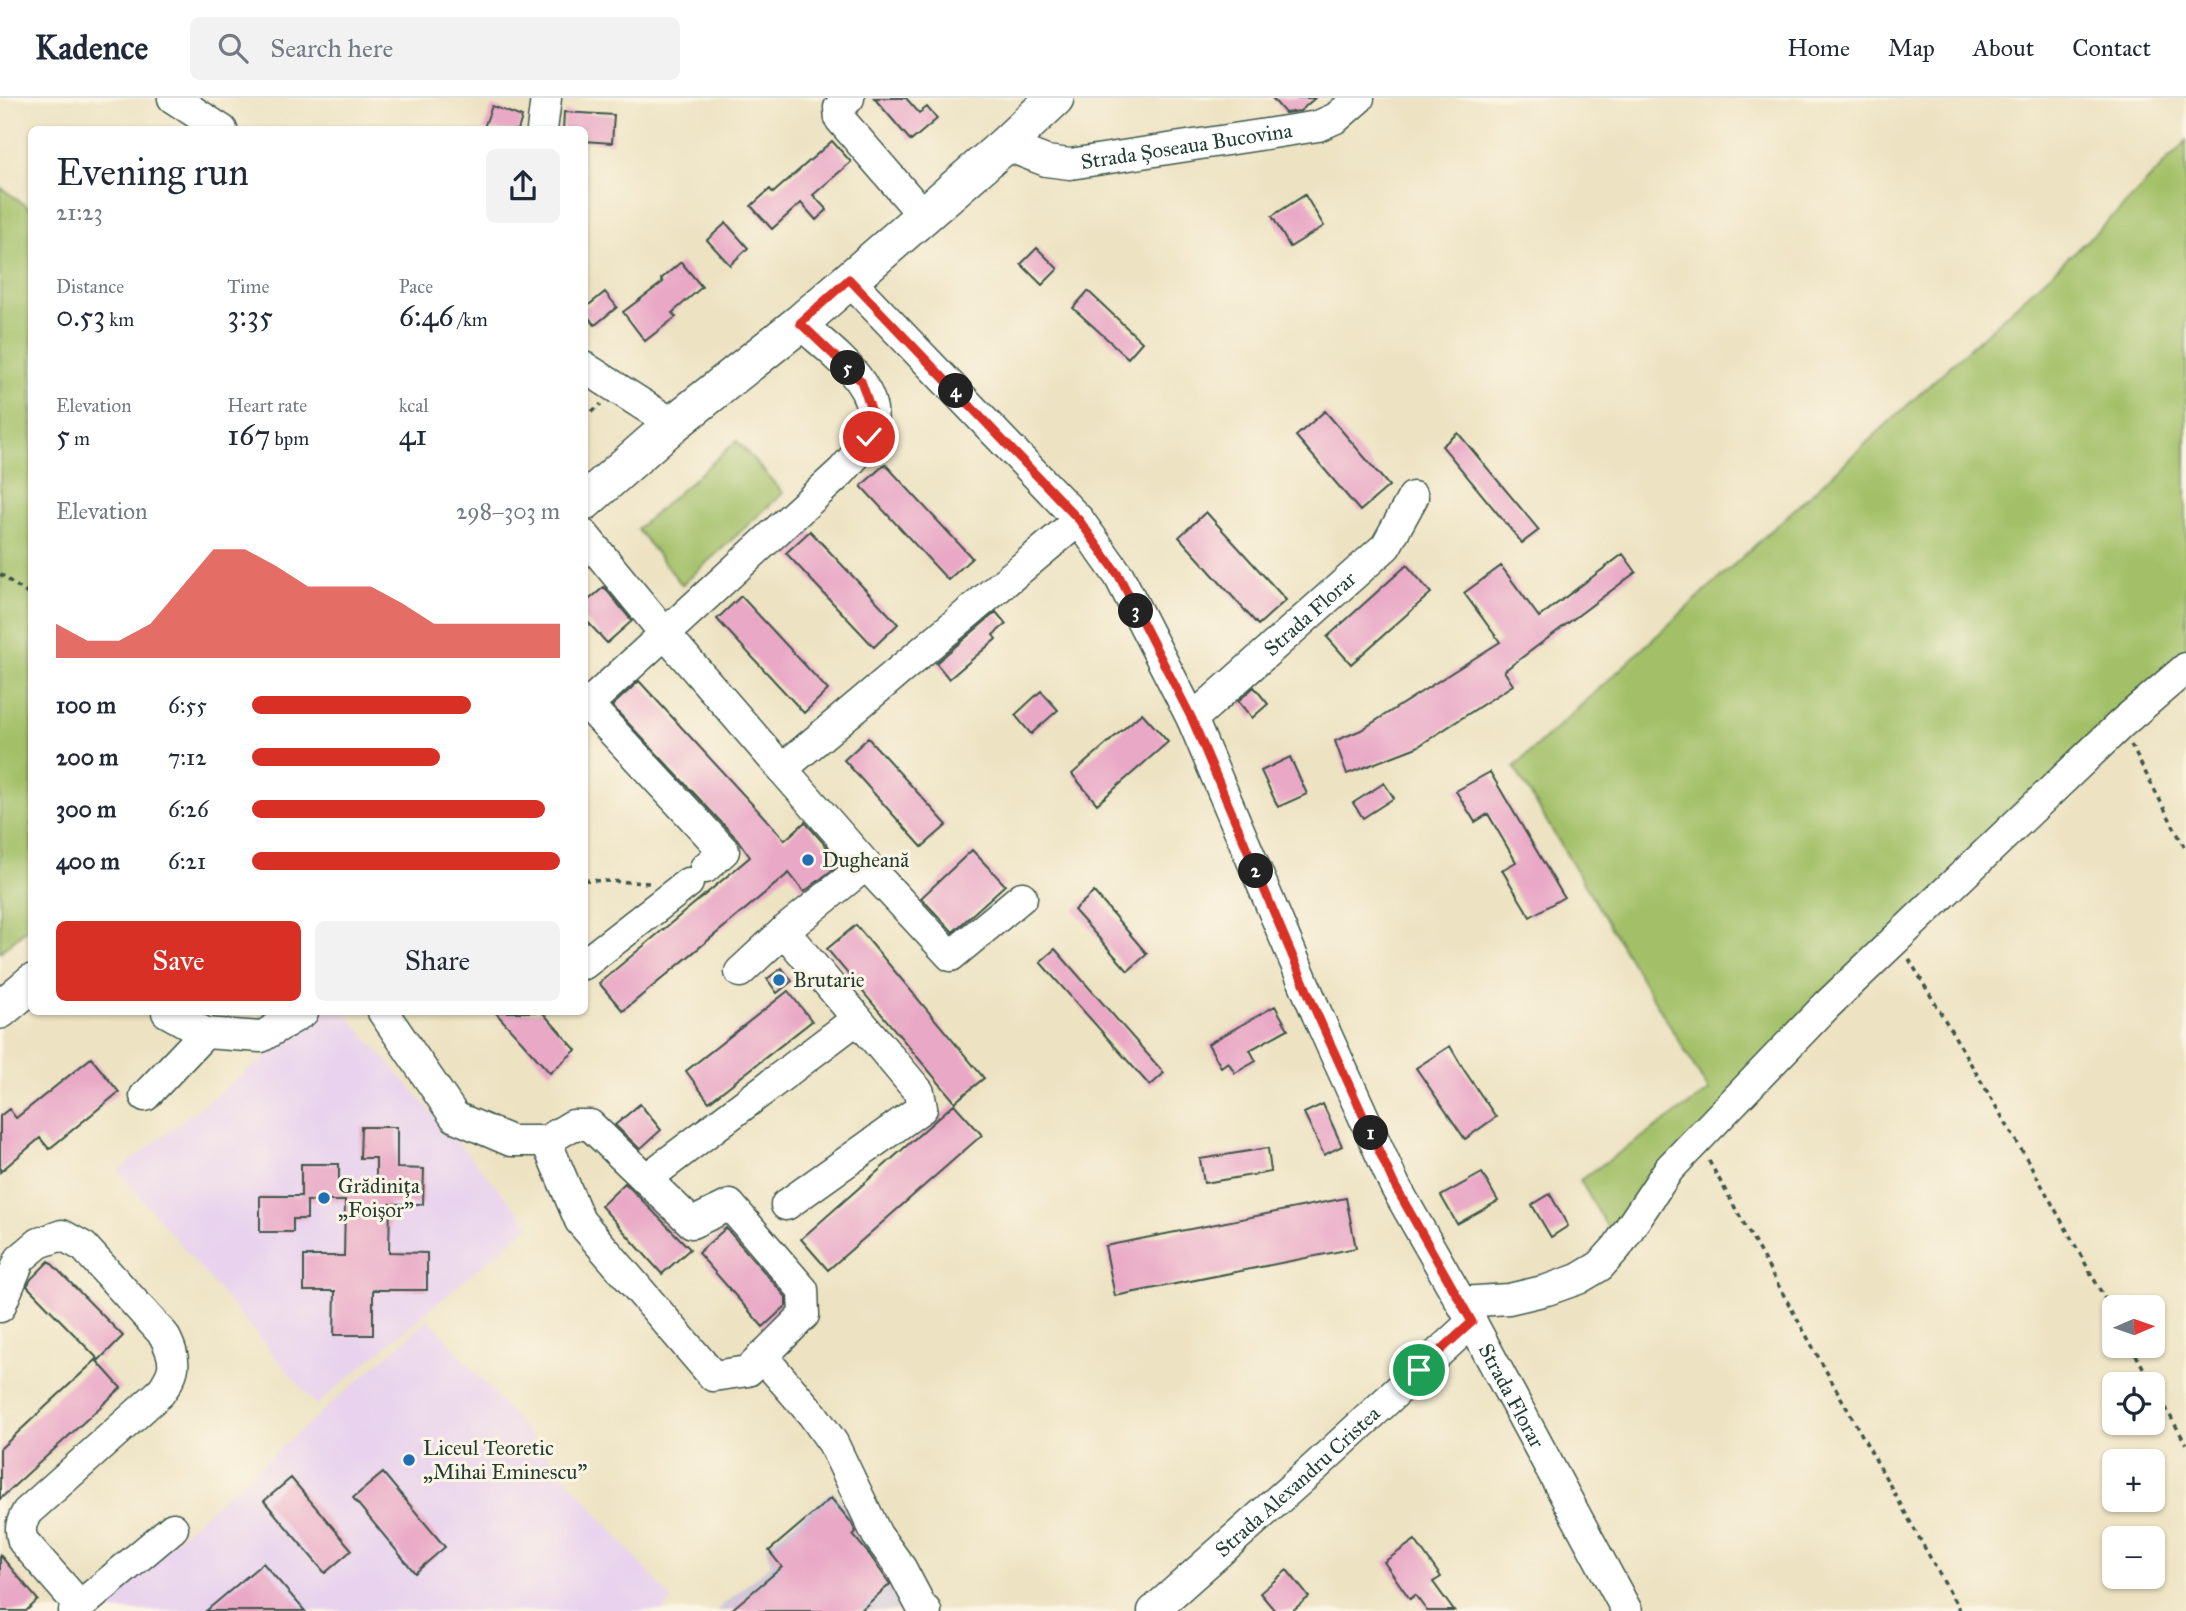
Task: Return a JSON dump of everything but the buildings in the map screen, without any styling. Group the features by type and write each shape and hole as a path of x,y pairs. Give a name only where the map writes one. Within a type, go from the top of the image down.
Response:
{"main road":[{"path":"588,498 673,424 800,323 1005,145 1055,98"},
{"path":"0,1010 28,986"}],"street":[{"path":"173,98 216,126"},
{"path":"542,126 546,98"},
{"path":"849,98 839,108 840,118 923,215"},
{"name":"Strada Șoseaua Bucovina","path":"1005,145 1046,161 1070,164 1318,127 1336,118 1359,98"},
{"name":"Strada Florar","path":"849,279 1079,520 1119,576 1192,719 1317,1014 1395,1186 1627,1611"},
{"path":"588,704 842,471 869,437 873,415 861,381 800,323"},
{"path":"588,370 673,424"},
{"name":"Strada Florar","path":"1192,719 1386,546 1413,496"},
{"path":"782,769 1079,520"},
{"path":"588,540 782,769 951,956 1022,897"},
{"path":"1466,1312 1547,1290 1578,1279 1600,1266 1617,1247 1669,1169 1827,1005 2121,724 2186,668"},
{"path":"588,708 724,851 588,961"},
{"path":"740,972 784,931 866,865"},
{"path":"784,931 919,1092 922,1108 786,1206"},
{"path":"172,1015 205,1033 261,1037 298,1015"},
{"path":"385,1015 455,1117 511,1142 546,1141 573,1125 590,1125 692,1223 730,1205 803,1290 804,1315 748,1371 713,1376 580,1221 546,1141"},
{"path":"646,1179 856,1019"},
{"path":"145,1096 205,1033"},
{"path":"0,1307 3,1305 8,1282 20,1259 39,1243 62,1236 84,1247 164,1335 174,1365 170,1378 160,1393 27,1512 21,1523 23,1541 77,1609 173,1528"},
{"name":"Strada Alexandru Cristea","path":"1153,1611 1315,1467 1466,1312"},
{"path":"762,1356 813,1415 833,1443 877,1535 901,1568 926,1611"}],"path":[{"path":"0,574 28,594"},
{"path":"2121,724 2186,850"},
{"path":"588,880 632,884 691,880"},
{"path":"1896,938 2031,1166 2103,1295"},
{"path":"1698,1140 1960,1611"},
{"path":"2138,1358 2186,1444"}],"shaded area":[{"name":"Grădinița „Foișor”","path":"319,1015 347,1015 530,1225 316,1405 118,1171"},
{"name":"Liceul Teoretic „Mihai Eminescu”","path":"429,1319 673,1601 662,1611 93,1611"},
{"path":"833,1491 923,1611 716,1611 771,1564 766,1547"}],"green space":[{"path":"2186,141 2186,657 1613,1237 1580,1180 1709,1091 1514,767 2122,208"},
{"path":"0,187 28,207 28,928 0,952"},
{"path":"737,441 783,493 682,585 637,529"}],"place":[{"name":"Dugheană","path":"808,860"},
{"name":"Brutarie","path":"779,980"},
{"name":"Grădinița „Foișor”","path":"324,1198"},
{"name":"Liceul Teoretic „Mihai Eminescu”","path":"409,1460"}],"route":[{"path":"869,437 873,415 861,381 800,323 849,279 1079,520 1119,576 1192,719 1317,1014 1395,1186 1472,1322 1419,1370"}]}
